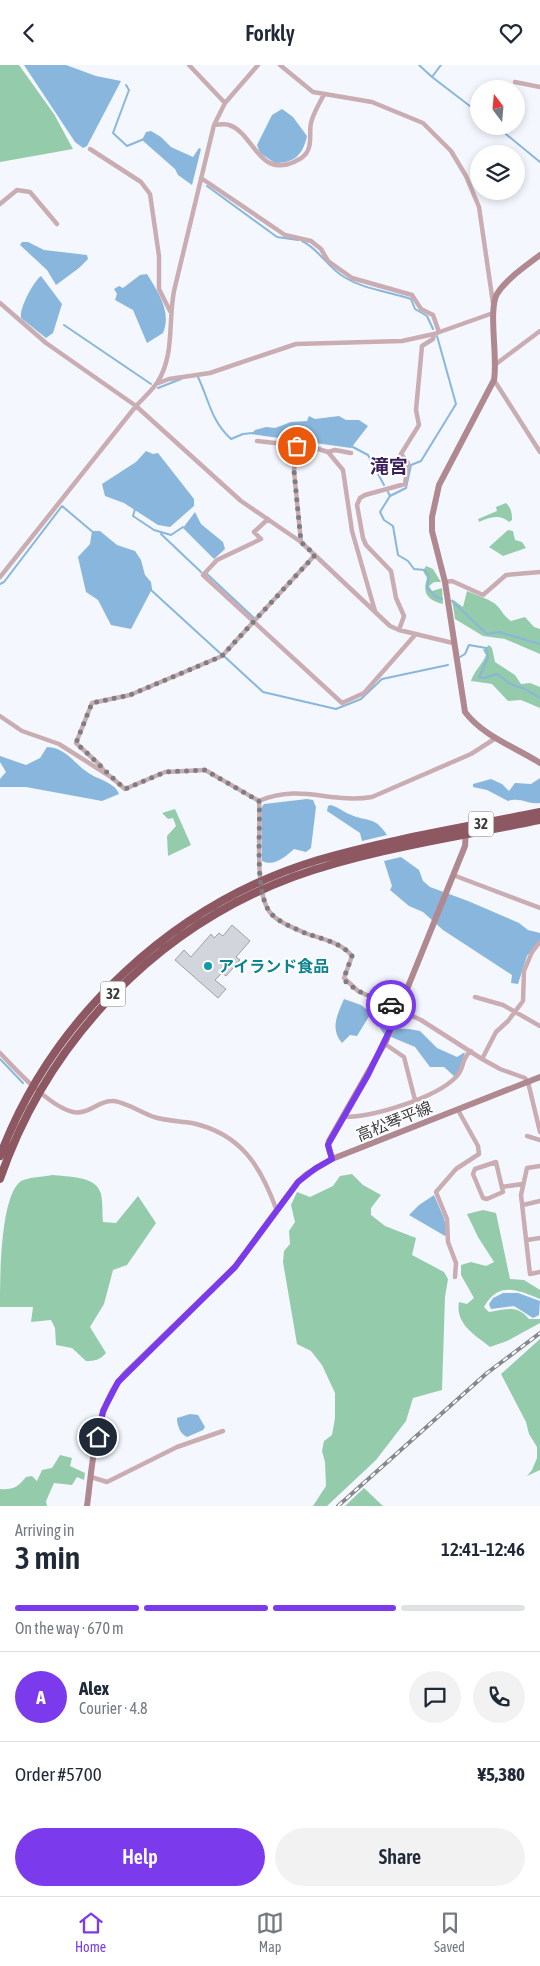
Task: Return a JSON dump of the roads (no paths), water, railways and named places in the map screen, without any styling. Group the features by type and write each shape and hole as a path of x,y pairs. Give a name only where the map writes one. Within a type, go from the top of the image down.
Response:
{"highway":[{"name":"32","path":"0,1157 36,1088 80,1020 127,971 186,924 234,895 262,886 318,861 466,831 540,812"},
{"name":"32","path":"466,831 540,820"},
{"name":"32","path":"0,1179 36,1088"}],"street":[{"path":"189,65 225,103"},
{"path":"0,577 136,406 156,384 168,356 170,311 214,125 225,103 258,65"},
{"path":"280,65 313,92 372,102 423,123 451,151 466,176 479,207 493,303 496,364 494,380 439,485 434,500 432,531 445,582 465,712 472,721 496,738 540,763"},
{"path":"525,84 540,87"},
{"path":"214,125 229,125 250,140 254,151 271,163 282,165 292,163 304,156 309,149 311,123 324,95"},
{"path":"90,149 140,182 150,195 159,256 159,289 170,311"},
{"path":"201,178 285,235 311,241 326,255 328,261 352,278 412,295 421,309 433,315 436,333 433,339 422,346 416,410 419,425 401,454 408,463 405,484 365,495 360,498 357,505 366,545 391,571 396,598 404,616 399,630"},
{"path":"0,205 17,190 30,192 57,224"},
{"path":"493,303 500,289 540,255"},
{"path":"0,303 46,343 136,406 241,501 301,542 390,626 415,635 454,643"},
{"path":"156,384 169,379 210,373 296,343 402,341 436,333 493,313"},
{"path":"496,364 540,331"},
{"path":"494,380 540,452"},
{"path":"257,441 328,452 335,450 352,453"},
{"path":"297,446 294,477 301,542"},
{"path":"328,452 343,469 352,531 376,612"},
{"path":"268,519 254,532 261,539 217,560 203,575 342,703 364,693 415,635"},
{"path":"105,773 101,766 76,743 92,703 130,695 222,656 315,555"},
{"path":"445,582 452,581 483,595 506,575 540,572"},
{"path":"0,716 22,731 60,744 105,773 125,789 165,772 205,770 259,801"},
{"path":"259,801 274,794 302,792 350,799 372,797 471,754 496,738"},
{"path":"259,801 262,886 267,907 275,917 299,930 347,950 352,956 345,975 346,982 358,991 400,1009 500,1069 536,1080 540,1133"},
{"path":"332,1159 328,1145 385,1042 400,1009 448,890 466,831"},
{"path":"453,875 540,908"},
{"path":"482,1059 496,1032 515,1013 523,1001 524,971 532,952 540,942"},
{"path":"475,997 497,1003 540,1026"},
{"path":"385,1042 404,1057 415,1100"},
{"path":"344,1117 365,1115 435,1093 455,1078 463,1067 466,1055 471,1051"},
{"path":"0,1053 36,1088 62,1107 74,1112 82,1112 102,1102 114,1100 141,1113 158,1118 194,1123 228,1138 243,1150 265,1179 277,1211"},
{"name":"高松琴平線","path":"87,1506 101,1419 112,1390 235,1267 298,1182 316,1168 332,1159 536,1080"},
{"path":"455,1277 456,1263 448,1242 447,1219 436,1192 456,1169 480,1154 478,1146 458,1110"},
{"path":"527,1136 540,1140"},
{"path":"496,1162 502,1187 503,1192 487,1199 483,1198 473,1173 475,1169 496,1162"},
{"path":"540,1166 527,1168 522,1184 530,1274 540,1272"},
{"path":"502,1187 522,1184"},
{"path":"523,1205 540,1201"},
{"path":"527,1240 540,1238"},
{"path":"91,1477 107,1481 177,1447 223,1431"}],"water":[{"path":"24,65 66,65 96,76 121,81 87,146 83,148 75,142"},
{"path":"282,109 293,117 307,136 303,148 297,157 282,163 275,163 260,153 257,145 272,115"},
{"path":"151,131 161,137 171,147 193,157 199,148 201,149 192,185 178,175 175,169 142,140 146,132"},
{"path":"22,242 28,242 44,250 87,255 88,259 56,285 47,270 20,245"},
{"path":"147,274 162,302 166,317 163,333 147,343 133,310 115,300 117,294 114,289 119,286 123,288 140,275"},
{"path":"41,276 62,304 53,333 46,338 21,318 22,308 28,295"},
{"path":"309,416 315,419 339,416 346,420 359,420 368,426 351,448 251,434 255,430 266,427 275,428 291,422 307,421"},
{"path":"146,451 153,454 158,453 194,499 194,506 170,527 158,525 124,503 105,496 102,484 136,462"},
{"path":"195,512 201,524 223,542 225,549 214,559 183,528"},
{"path":"92,531 100,531 117,545 135,551 141,560 145,575 151,582 152,589 131,629 111,625 98,600 86,592 78,557 90,544"},
{"path":"47,747 65,753 90,774 111,784 119,794 102,801 26,787 0,787 0,779 6,772 0,762 0,756 26,765 40,758"},
{"path":"540,778 540,803 517,800 508,801 487,790 473,787 473,784 491,779 502,784 509,791 515,783 531,784"},
{"path":"313,800 316,807 311,848 306,852 294,849 275,862 266,863 262,861 261,808 264,804"},
{"path":"331,805 356,817 374,822 387,835 362,841 360,833 327,811 328,806"},
{"path":"401,857 419,870 423,881 430,887 519,923 528,930 540,933 540,940 527,956 518,984 511,983 512,975 443,930 423,912 409,906 390,890 392,886 384,861"},
{"path":"344,999 361,1005 371,1013 357,1036 350,1035 342,1043 336,1032 336,1022"},
{"path":"380,1028 420,1031 437,1048 457,1057 465,1052 459,1072 454,1076 444,1067 430,1067 415,1047 384,1034"},
{"path":"434,1195 444,1218 447,1233 445,1236 409,1215 419,1205"},
{"path":"503,1293 518,1293 540,1301 539,1315 533,1318 514,1306 491,1309 489,1304 493,1298"},
{"path":"190,1414 198,1415 205,1427 203,1430 187,1437 179,1429 177,1418"}],"waterway":[{"path":"419,65 432,77"},
{"path":"441,65 432,77 470,106"},
{"path":"126,85 129,90 113,133 127,146 144,139"},
{"path":"507,135 540,162"},
{"path":"207,186 277,237 298,240"},
{"path":"302,241 313,248 344,277 368,288 411,299 415,309 427,316 433,329"},
{"path":"64,325 151,384"},
{"path":"390,496 406,488 411,465 421,461 456,404 437,336"},
{"path":"198,377 215,418 224,432 231,439 243,434 253,433"},
{"path":"158,388 181,379"},
{"path":"351,446 368,455 384,485"},
{"path":"388,492 390,496 380,512 384,520 393,526 398,555 408,561 414,569 425,570 429,576 427,588 436,597 442,599"},
{"path":"0,584 4,582 62,506 94,533"},
{"path":"135,509 133,516 154,530 171,535 183,527"},
{"path":"161,534 201,572"},
{"path":"207,574 254,618"},
{"path":"151,590 221,654"},
{"path":"452,601 487,634 499,632 540,644"},
{"path":"460,657 465,654 469,645 486,648 488,658 479,677 484,678 497,674 510,684 525,689 540,698"},
{"path":"225,657 263,692 336,709 361,699 382,679 448,665"},
{"path":"0,1059 23,1083"}],"railway":[{"path":"338,1506 487,1373 540,1333"}],"place":[{"name":"アイランド食品","path":"208,966"}],"district":[{"name":"滝宮","path":"389,466"}]}
